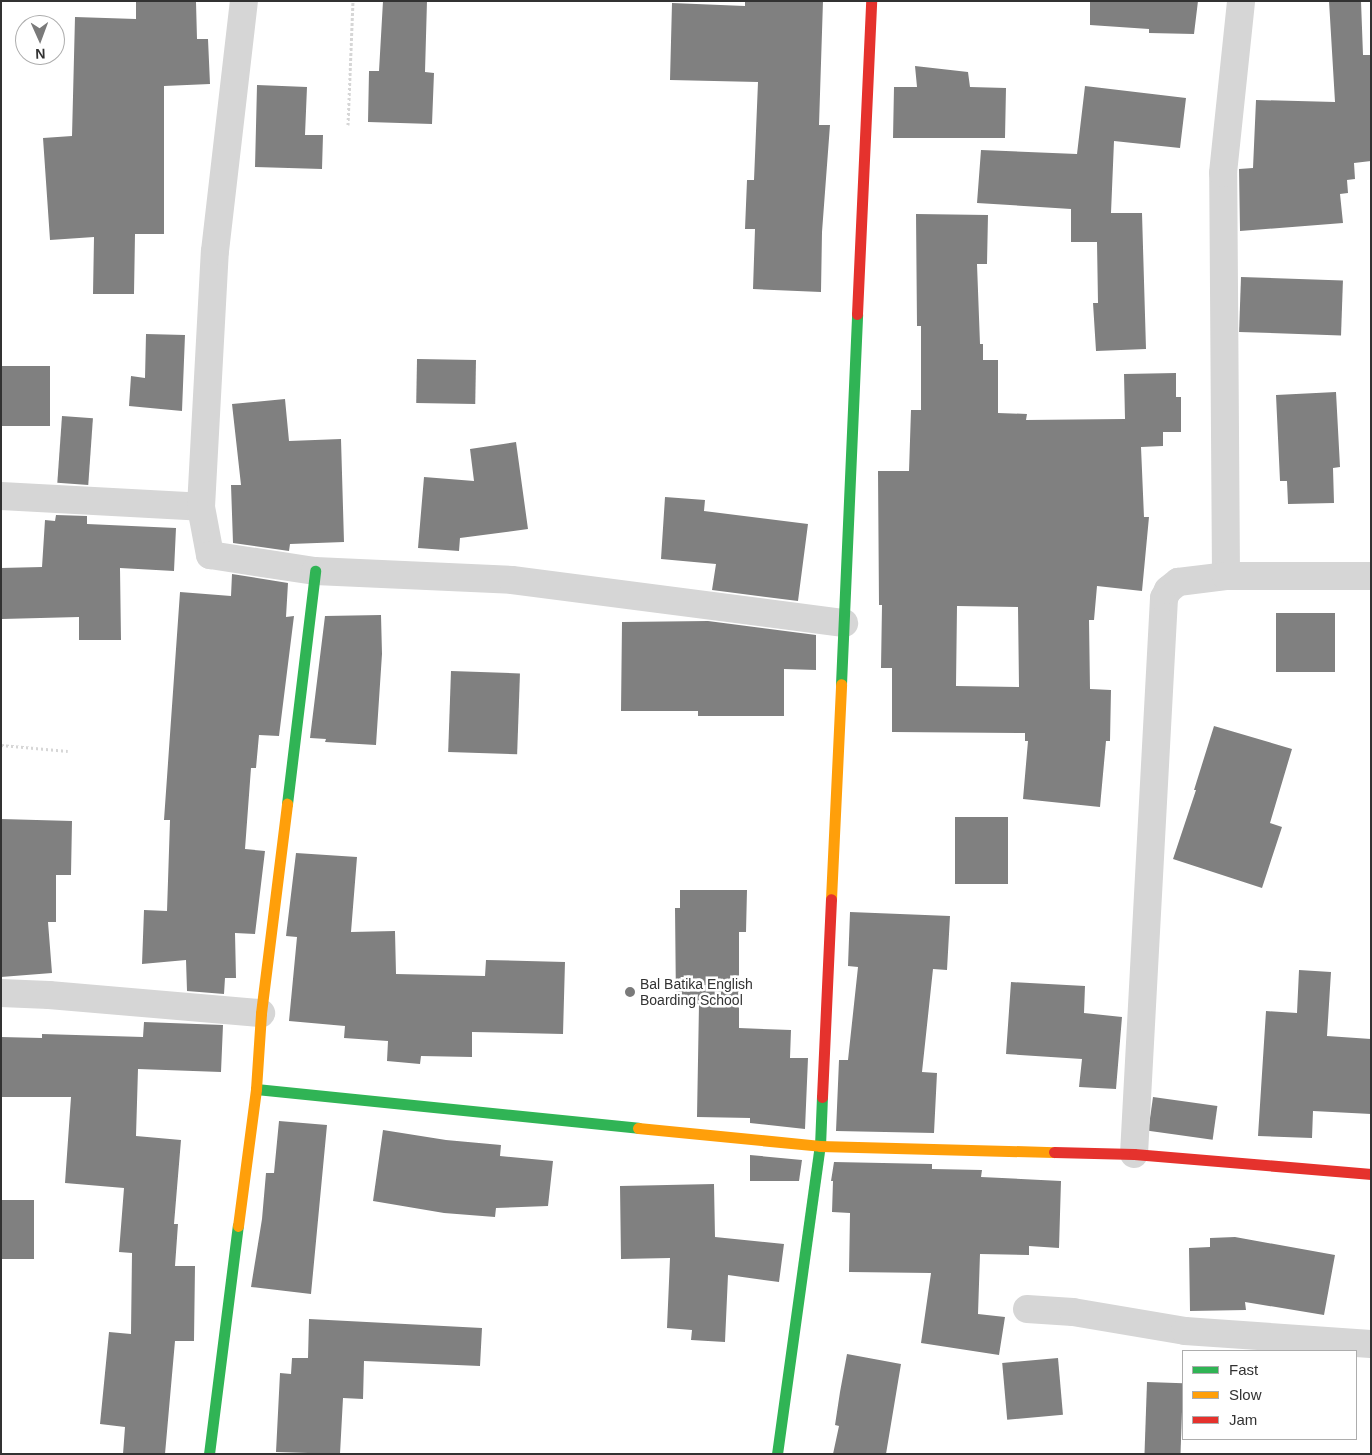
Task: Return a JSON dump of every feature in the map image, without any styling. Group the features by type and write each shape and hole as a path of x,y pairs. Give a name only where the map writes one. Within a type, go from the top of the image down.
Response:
{"street":[{"path":"244,1 215,251 201,507 210,555 315,571 512,580 844,623"},
{"path":"777,1454 820,1146 871,1"},
{"path":"1226,576 1223,173 1241,1"},
{"path":"1,496 201,507"},
{"path":"209,1454 256,1089 261,1013 315,571"},
{"path":"1134,1154 1164,598 1168,590 1178,582 1226,576 1371,576"},
{"path":"1,993 49,995 261,1013"},
{"path":"256,1089 820,1146 1134,1154 1371,1174"},
{"path":"1027,1309 1074,1312 1185,1332 1371,1344"}],"path":[{"path":"348,125 353,1"},
{"path":"1,745 68,751"}],"building":[{"path":"383,1 427,1 425,72 434,73 432,124 368,122 369,71 379,71"},
{"path":"745,1 823,1 819,125 830,125 822,232 821,292 753,289 755,229 745,229 747,180 754,180 758,82 670,80 672,3 745,6"},
{"path":"1090,1 1198,1 1194,34 1149,33 1149,29 1090,25"},
{"path":"1329,1 1361,1 1363,55 1371,55 1371,161 1354,163 1355,179 1347,180 1348,193 1340,194 1343,223 1240,231 1239,169 1253,168 1256,100 1335,102"},
{"path":"136,2 196,2 197,39 208,39 210,84 164,86 164,234 135,234 134,294 93,294 94,237 50,240 43,138 72,136 75,17 136,19"},
{"path":"915,66 968,72 970,87 1006,88 1005,138 893,138 894,87 917,87"},
{"path":"257,85 307,87 305,135 323,135 322,169 255,167"},
{"path":"1085,86 1186,98 1180,148 1114,141 1111,213 1142,213 1146,349 1096,351 1093,303 1098,303 1097,242 1071,242 1071,209 977,203 981,150 1077,154"},
{"path":"916,214 988,215 987,264 977,264 980,344 983,344 983,360 998,360 998,413 1027,414 1026,420 1125,419 1124,374 1176,373 1176,397 1181,397 1181,432 1163,432 1163,446 1141,447 1144,517 1149,517 1142,591 1097,586 1094,620 1089,620 1090,689 1111,690 1110,741 1106,741 1100,807 1023,799 1028,741 1025,741 1025,733 892,732 892,668 881,668 882,605 879,605 878,471 909,471 911,410 921,410 921,326 917,326","holes":["957,606 1018,607 1019,687 956,686"]},
{"path":"1241,277 1343,281 1341,336 1239,332"},
{"path":"146,334 185,335 182,411 129,406 131,376 145,378"},
{"path":"417,359 476,360 475,404 416,403"},
{"path":"1,366 50,366 50,426 1,426"},
{"path":"1336,392 1340,467 1333,468 1334,503 1288,504 1287,481 1280,481 1276,395"},
{"path":"285,399 289,441 341,439 344,542 290,544 289,551 233,543 231,485 241,485 232,404"},
{"path":"62,416 93,418 88,485 57,483"},
{"path":"516,442 528,529 460,538 459,551 418,548 424,477 474,481 470,449"},
{"path":"665,497 705,500 704,511 808,524 798,601 712,590 716,564 661,559"},
{"path":"56,515 87,516 87,524 176,528 174,571 120,568 121,640 79,640 79,617 2,619 1,568 42,567 45,520 55,521"},
{"path":"232,574 288,583 286,617 294,616 279,736 259,735 256,768 251,768 245,849 265,851 255,934 235,933 236,978 225,978 224,994 187,991 186,960 142,964 144,910 167,911 170,820 164,820 180,592 231,596"},
{"path":"1276,613 1335,613 1335,672 1276,672"},
{"path":"381,615 382,654 376,745 325,742 326,739 310,738 325,616"},
{"path":"708,621 816,635 816,670 784,669 784,716 698,716 698,711 621,711 622,622"},
{"path":"451,671 520,673 517,754 448,752"},
{"path":"1214,726 1292,749 1270,823 1282,827 1262,888 1173,859 1196,790 1194,790"},
{"path":"955,817 1008,817 1008,884 955,884"},
{"path":"1,819 72,821 71,875 56,875 56,922 48,922 52,973 1,977"},
{"path":"296,853 357,857 351,932 395,931 396,974 485,976 486,960 565,962 563,1034 472,1032 472,1057 421,1056 420,1064 387,1061 388,1041 344,1038 345,1026 289,1021 297,937 286,936"},
{"path":"680,890 747,890 746,932 739,932 739,1028 791,1030 790,1058 808,1058 805,1129 750,1123 750,1118 697,1117 699,1004 676,1004 675,908 680,908"},
{"path":"850,912 950,916 947,970 933,969 922,1072 937,1073 934,1133 836,1131 839,1060 848,1060 858,967 848,966"},
{"path":"1299,970 1331,972 1327,1036 1371,1039 1371,1114 1313,1111 1312,1138 1258,1136 1266,1011 1297,1013"},
{"path":"1011,982 1085,986 1084,1013 1122,1017 1116,1089 1079,1087 1082,1059 1006,1054"},
{"path":"144,1022 223,1025 221,1072 138,1069 136,1136 181,1140 174,1224 178,1224 175,1266 195,1266 194,1341 175,1341 165,1454 123,1454 125,1427 100,1424 109,1332 131,1334 132,1253 119,1252 124,1188 65,1183 71,1097 1,1097 1,1037 42,1038 42,1034 143,1037"},
{"path":"1153,1097 1217,1106 1213,1140 1148,1131"},
{"path":"279,1121 327,1125 311,1294 251,1287 262,1219 266,1173 274,1173"},
{"path":"383,1130 446,1140 501,1145 500,1156 553,1161 548,1206 496,1208 495,1217 444,1213 373,1201"},
{"path":"750,1155 802,1160 799,1181 750,1181"},
{"path":"834,1162 932,1164 932,1169 982,1170 981,1177 1061,1181 1059,1248 1029,1246 1029,1255 980,1254 978,1314 1005,1317 999,1355 921,1343 931,1273 849,1272 850,1213 832,1212 833,1181 831,1181"},
{"path":"714,1184 715,1237 784,1244 779,1282 728,1275 725,1342 691,1340 692,1330 667,1328 670,1258 621,1259 620,1186"},
{"path":"1,1200 34,1200 34,1259 1,1259"},
{"path":"1235,1237 1335,1255 1324,1315 1245,1302 1246,1310 1190,1311 1189,1248 1210,1247 1210,1238"},
{"path":"309,1319 482,1328 480,1366 364,1361 363,1399 343,1398 340,1454 276,1452 280,1373 291,1374 292,1358 308,1358"},
{"path":"847,1354 901,1364 886,1454 833,1454 839,1426 835,1425"},
{"path":"1058,1358 1063,1415 1007,1420 1002,1363"},
{"path":"1147,1382 1182,1383 1181,1454 1144,1454"}],"traffic: fast":[{"path":"841,684 857,314"},
{"path":"287,804 315,571"},
{"path":"256,1089 638,1128"},
{"path":"777,1454 820,1146 822,1097"},
{"path":"209,1454 238,1226"}],"traffic: slow":[{"path":"831,899 841,684"},
{"path":"238,1226 256,1089 261,1013 287,804"},
{"path":"638,1128 820,1146 1054,1152"}],"traffic: jam":[{"path":"857,314 871,1"},
{"path":"822,1097 831,899"},
{"path":"1054,1152 1134,1154 1371,1174"}],"place":[{"name":"Bal Batika English Boarding School","path":"630,992"}]}
